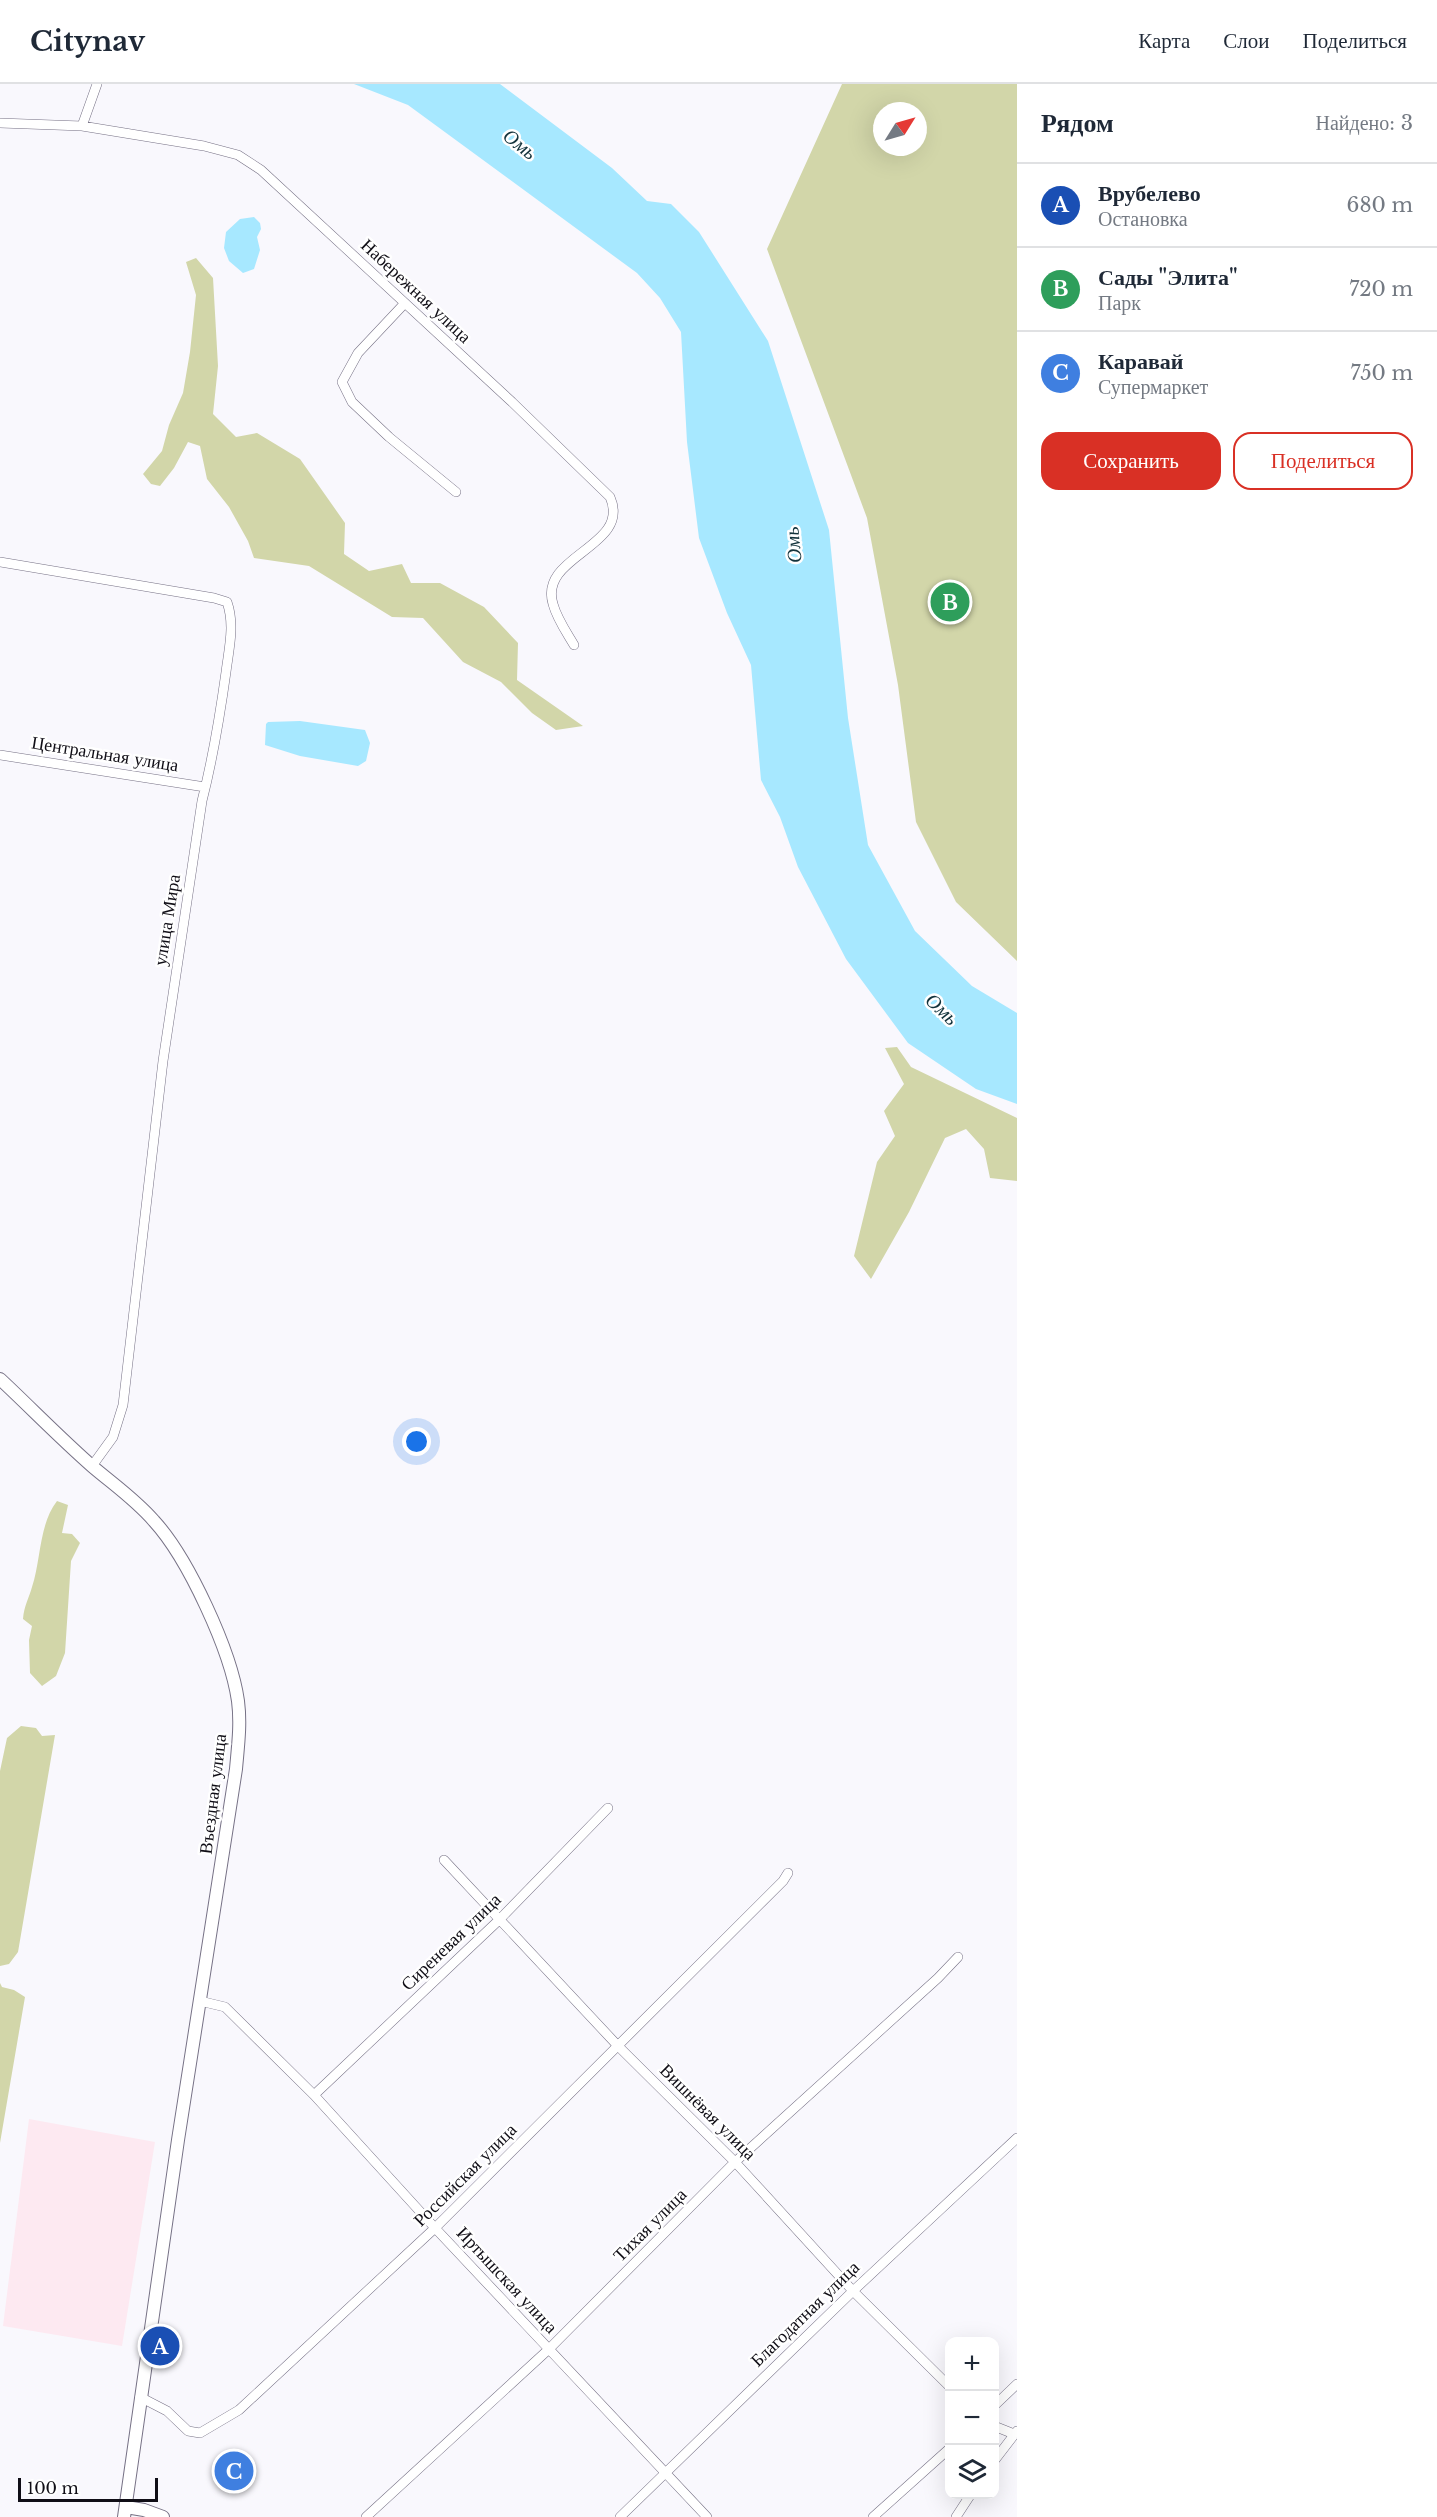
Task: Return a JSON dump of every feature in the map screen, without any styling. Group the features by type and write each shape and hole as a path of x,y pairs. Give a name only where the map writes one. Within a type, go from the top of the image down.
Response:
{"street":[{"path":"82,126 97,84"},
{"name":"Набережная улица","path":"0,123 82,126 226,150 261,170 610,497 615,508 614,521 602,536 556,575 552,588 553,604 574,645"},
{"path":"405,303 358,353 342,382 352,402 389,437 456,492"},
{"name":"улица Мира","path":"0,562 214,598 227,602 232,616 214,753 205,787 163,1061 123,1406 113,1437 89,1463"},
{"name":"Центральная улица","path":"0,755 205,787"},
{"name":"Въездная улица","path":"0,1379 89,1463 140,1507 167,1536 190,1575 223,1647 233,1676 240,1727 236,1769 140,2397 125,2512"},
{"name":"Сиреневая улица","path":"314,2095 499,1920 608,1808"},
{"name":"Вишнёвая улица","path":"444,1860 618,2046 735,2162 853,2290 945,2382"},
{"name":"Российская улица","path":"140,2397 167,2411 188,2431 200,2433 239,2410 435,2228 783,1881 788,1873"},
{"name":"Тихая улица","path":"366,2517 549,2349 735,2162 938,1978 958,1957"},
{"name":"Иртышская улица","path":"200,2001 225,2007 314,2095 435,2228 707,2517"},
{"name":"Благодатная улица","path":"620,2517 853,2290 1017,2138"},
{"path":"999,2401 1017,2384"},
{"path":"999,2427 1016,2432 999,2454"},
{"path":"873,2517 945,2452"},
{"path":"956,2517 968,2499"},
{"path":"125,2512 144,2510 163,2517"}],"shaded area":[{"path":"29,2119 155,2142 122,2346 3,2326"}],"green space":[{"path":"842,84 1017,84 1017,961 956,902 916,822 898,685 867,518 767,249"},
{"path":"196,258 213,278 218,366 213,414 236,437 257,433 300,459 345,523 344,554 369,571 402,564 411,583 440,583 484,607 518,643 517,680 583,726 556,730 532,713 501,682 463,662 423,618 392,617 309,566 254,558 248,541 229,507 207,479 200,446 188,442 174,468 160,486 151,484 143,474 162,451 169,425 183,393 196,295 186,262"},
{"path":"897,1047 911,1067 1017,1118 1017,1181 990,1178 984,1149 966,1129 945,1138 909,1212 871,1279 854,1256 877,1162 895,1136 884,1111 904,1084 885,1048"},
{"path":"57,1501 68,1505 62,1533 72,1534 80,1543 71,1561 65,1653 56,1676 42,1686 30,1673 29,1640 32,1626 23,1619 47,1520"},
{"path":"21,1726 36,1728 42,1736 55,1735 18,1952 9,1964 0,1966 0,1771 7,1738"},
{"path":"0,1983 2,1987 14,1990 25,1997 0,2143"}],"water":[{"name":"Омь","path":"354,84 500,84 612,168 647,201 671,204 699,232 768,341 829,530 848,718 868,845 915,931 972,986 1017,1013 1017,1104 976,1089 908,1043 846,959 798,867 780,817 761,780 751,665 727,613 699,538 687,442 681,332 660,298 637,273 408,105"},
{"path":"254,217 260,223 261,229 257,237 260,250 254,269 243,273 229,261 224,248 226,232 240,219"},
{"path":"300,721 365,730 370,743 366,761 358,766 300,756 265,745 268,722"}],"place":[{"name":"Сады \"Элита\"","path":"950,602"},
{"name":"Врубелево","path":"160,2346"},
{"name":"Каравай","path":"234,2471"}]}
